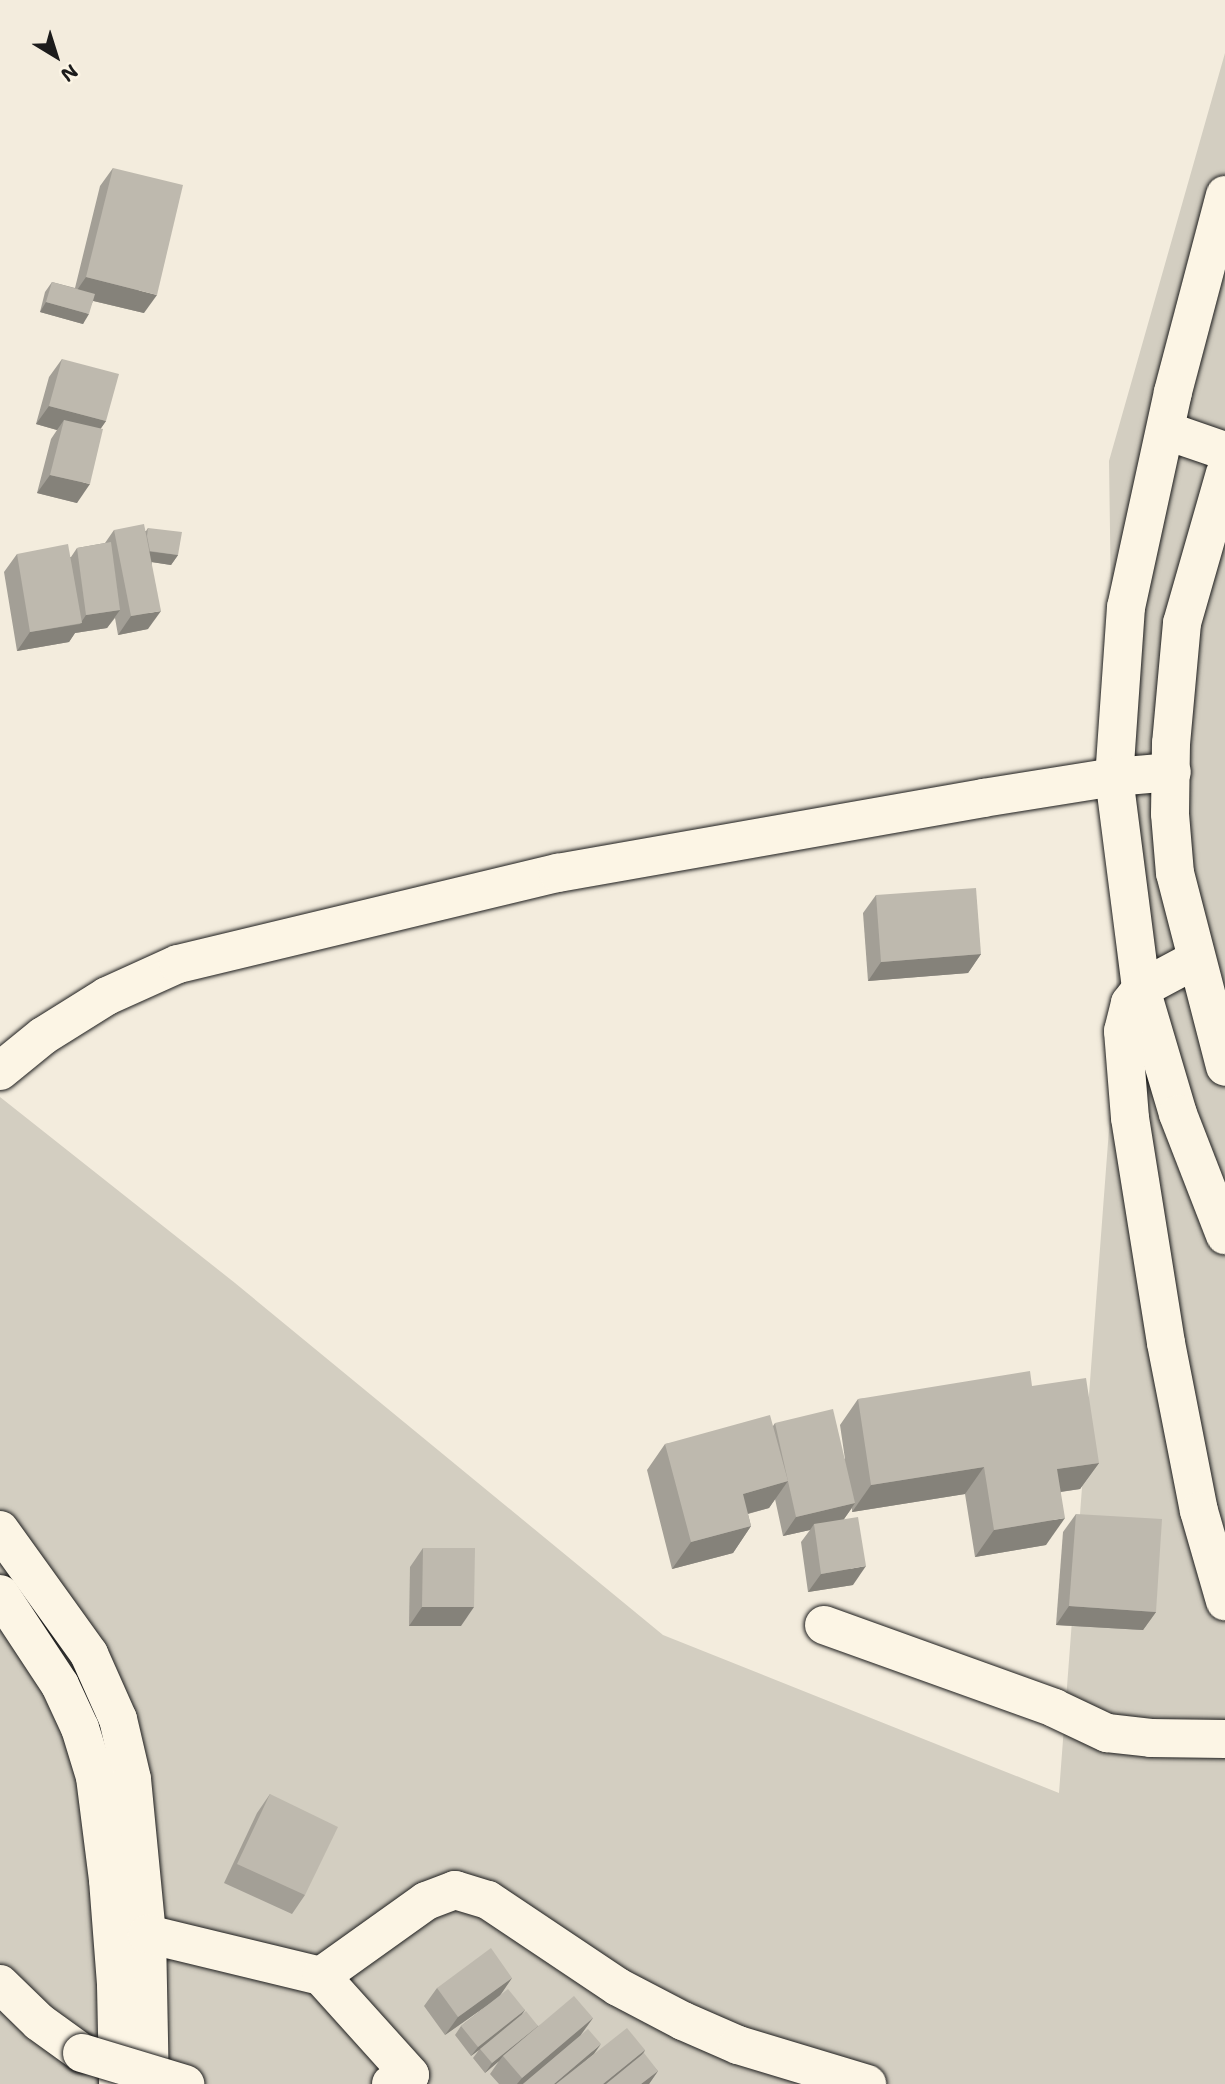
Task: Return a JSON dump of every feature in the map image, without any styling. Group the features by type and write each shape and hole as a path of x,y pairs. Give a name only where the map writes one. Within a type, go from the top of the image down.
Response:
{"street":[{"path":"1225,195 1173,392 1167,431 1126,607 1114,776 1141,989 1178,1114 1225,1235"},
{"path":"1167,431 1225,451"},
{"path":"1225,473 1182,622 1171,743 1170,814 1175,873 1195,960 1225,1067"},
{"path":"0,1071 43,1036 107,996 178,964 558,873 1114,776 1172,772"},
{"path":"1195,960 1141,989 1130,1003 1123,1031 1130,1118 1166,1342 1199,1511 1225,1601"},
{"path":"0,1530 89,1654 118,1719 132,1779 147,1934 150,2084"},
{"path":"0,1594 60,1685 80,1728 95,1777 108,1880 116,1985 118,2084"},
{"path":"824,1625 1054,1708 1107,1733 1151,1738 1225,1739"},
{"path":"321,1976 426,1901 455,1890 488,1900 618,1987 683,2021 738,2045 867,2084"},
{"path":"147,1934 321,1976 407,2081"},
{"path":"0,1984 39,2022 82,2053 185,2084"}],"shaded area":[{"path":"1225,53 1225,2084 0,2084 0,1097 235,1283 663,1635 1059,1793 1117,1023 1109,461"}],"building":[{"path":"113,168 183,185 157,295 86,277"},
{"path":"52,282 95,294 89,314 46,302"},
{"path":"62,359 119,374 106,421 49,406"},
{"path":"64,420 103,429 90,484 50,475"},
{"path":"144,524 161,611 131,616 114,530"},
{"path":"148,528 182,532 178,555 150,551"},
{"path":"111,542 120,610 86,615 77,548"},
{"path":"68,544 82,623 30,632 17,554"},
{"path":"976,888 981,954 881,962 876,895"},
{"path":"1030,1371 1032,1386 1086,1378 1099,1463 1057,1469 1065,1518 994,1530 984,1467 871,1485 858,1399"},
{"path":"833,1409 855,1503 796,1517 775,1423"},
{"path":"770,1415 788,1481 743,1494 751,1526 691,1542 665,1444"},
{"path":"1076,1514 1162,1519 1156,1612 1069,1606"},
{"path":"858,1517 866,1566 821,1574 814,1524"},
{"path":"423,1548 475,1548 474,1607 422,1607"},
{"path":"270,1794 338,1827 305,1895 237,1864"},
{"path":"491,1948 512,1978 458,2017 437,1988"},
{"path":"508,1989 525,2010 478,2047 461,2026"},
{"path":"574,1996 593,2018 522,2078 503,2056"},
{"path":"526,2011 538,2026 492,2063 480,2049"},
{"path":"627,2028 645,2050 603,2084 556,2084"},
{"path":"588,2029 601,2044 554,2084 523,2084"},
{"path":"644,2053 658,2071 641,2084 606,2084"}]}
